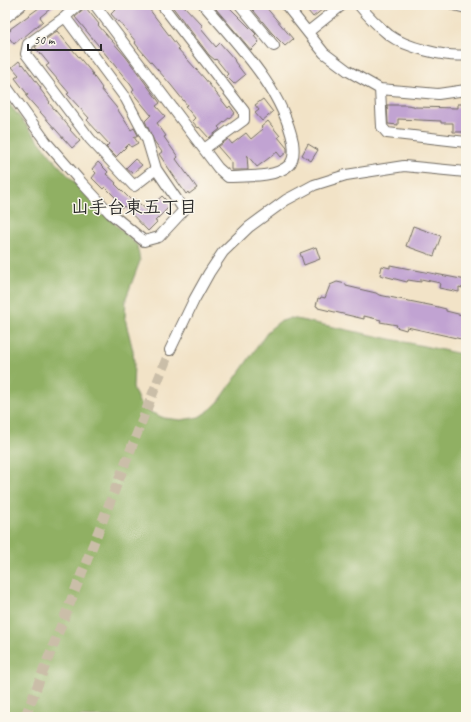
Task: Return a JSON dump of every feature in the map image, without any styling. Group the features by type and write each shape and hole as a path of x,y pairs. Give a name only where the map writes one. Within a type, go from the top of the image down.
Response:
{"street":[{"path":"5,18 21,5"},
{"path":"78,5 28,44 26,54 90,139 134,186 156,169"},
{"path":"95,5 218,168 228,177 261,176 273,173 289,166 293,159 294,146 278,100 260,73 204,5"},
{"path":"162,5 244,111 244,120 204,149"},
{"path":"240,5 274,46"},
{"path":"286,5 324,53 348,72 380,89 438,94 466,90"},
{"path":"308,32 342,5"},
{"path":"359,5 372,21 391,36 405,43 436,53 466,55"},
{"path":"454,5 466,8"},
{"path":"5,85 46,142 81,182 110,213 144,241 159,237 184,210 156,169 147,139 126,99 64,17"},
{"path":"380,89 382,127 387,132 466,142"},
{"path":"170,350 194,300 209,273 224,252 249,227 286,200 314,186 346,175 397,167 404,166 466,172"}],"green space":[{"path":"5,99 55,161 95,205 137,245 140,261 126,298 125,318 133,351 133,388 139,402 150,412 164,418 181,420 199,417 211,409 220,400 269,330 279,322 291,318 466,355 466,717 5,717"}],"building":[{"path":"43,5 55,5 40,17 43,21 14,44 6,34 11,30 10,29"},
{"path":"111,5 121,5 122,7 124,5 146,5 179,48 178,49 205,79 228,108 230,106 235,113 218,127 220,129 209,138 192,121 195,118 185,106 187,105 138,47 135,43 136,42 119,21 118,22 111,14 115,10"},
{"path":"171,5 183,5 202,25 201,29 216,47 220,43 245,75 234,84 226,76 228,74 216,59 215,60 209,55"},
{"path":"220,5 227,5 256,34 254,36 259,42 251,50 216,9"},
{"path":"249,5 264,5 293,39 285,46"},
{"path":"303,5 328,5 313,17"},
{"path":"86,8 99,24 98,25 126,57 160,103 156,106 165,116 157,123 166,136 164,137 178,157 176,159 197,188 189,194 188,192 186,194 159,154 162,152 154,141 145,121 151,115 132,92 134,90 130,84 75,17"},
{"path":"57,31 93,74 102,88 101,89 116,107 131,130 134,128 138,135 134,137 138,143 131,147 129,144 116,157 106,147 109,144 87,120 89,118 67,94 69,93 46,66 49,64 35,47"},
{"path":"19,61 22,65 23,64 41,88 40,89 50,102 49,103 80,141 72,148 26,96 28,95 15,78 19,75 12,67"},
{"path":"263,99 273,112 262,121 255,113 259,110 255,105"},
{"path":"458,104 466,104 466,132 453,132 453,123 441,123 441,121 398,119 398,125 388,124 387,105 458,108"},
{"path":"268,121 280,136 278,137 287,148 287,152 281,157 277,152 257,167 247,155 248,170 232,170 232,163 218,147 228,139 232,144 246,133 251,139 263,129 261,127"},
{"path":"308,144 318,150 311,161 302,155"},
{"path":"135,159 142,165 132,173 126,168"},
{"path":"98,162 108,172 106,174 132,201 134,199 147,210 162,196 171,205 155,221 157,222 148,231 124,206 122,208 115,201 117,199 105,187 103,189 92,178 96,173 92,169"},
{"path":"413,226 441,236 434,256 406,246"},
{"path":"316,247 320,259 304,265 300,253"},
{"path":"390,265 466,280 466,289 459,287 459,292 439,288 440,283 421,279 421,282 408,280 407,282 380,275 382,266 390,268"},
{"path":"337,282 379,295 434,306 466,316 466,336 462,335 461,339 407,327 406,330 396,327 397,325 380,322 381,320 364,316 364,319 318,308 316,306 318,298 325,298 330,285"}],"tunnel":[{"path":"25,717 170,350"}],"district":[{"name":"山手台東五丁目","path":"134,207"}]}
